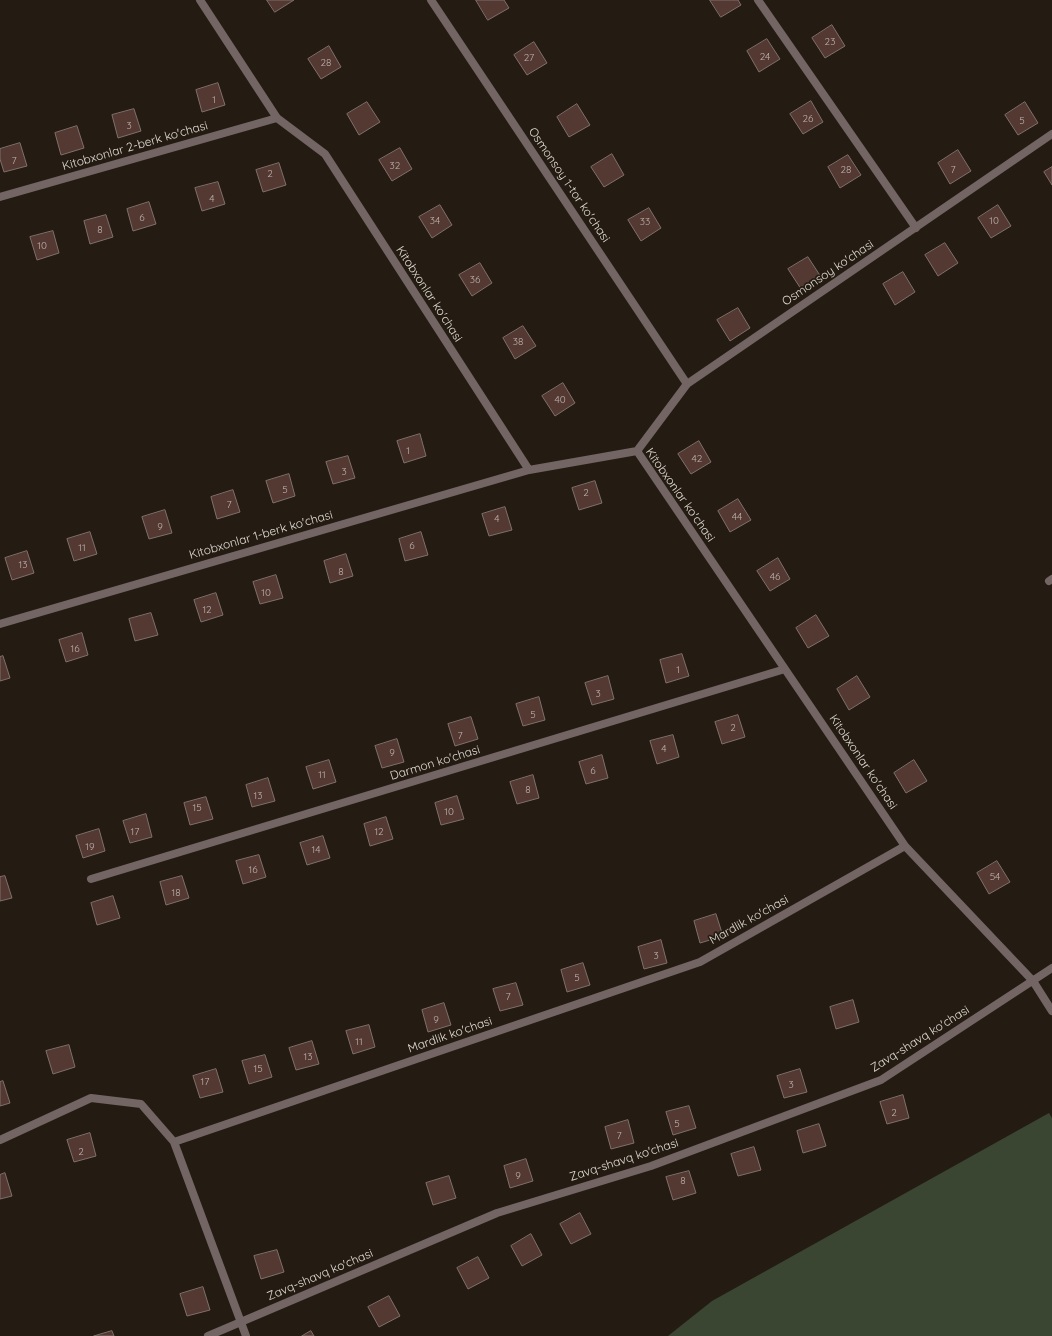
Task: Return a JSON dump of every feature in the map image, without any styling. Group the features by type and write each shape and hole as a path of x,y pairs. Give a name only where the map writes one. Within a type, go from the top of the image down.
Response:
{"street":[{"name":"Kitobxonlar ko'chasi","path":"200,0 277,118 325,154 529,470 637,451 905,846 1033,981 1052,1011"},
{"name":"Osmonsoy 1-tor ko'chasi","path":"431,0 687,384"},
{"path":"758,0 916,228"},
{"name":"Kitobxonlar 2-berk ko'chasi","path":"0,197 277,118"},
{"name":"Osmonsoy ko'chasi","path":"637,451 687,384 1052,134"},
{"name":"Kitobxonlar 1-berk ko'chasi","path":"0,624 529,470"},
{"name":"Darmon ko'chasi","path":"92,879 785,669"},
{"name":"Mardlik ko'chasi","path":"174,1142 700,962 905,846"},
{"name":"Zavq-shavq ko'chasi","path":"208,1336 497,1213 651,1166 881,1080 1052,968"},
{"path":"0,1140 91,1098 141,1104 174,1142 246,1336"}],"green space":[{"path":"1049,1113 1052,1118 1052,1336 668,1336 712,1301"}],"building":[{"path":"267,0 294,0 275,12"},
{"path":"476,0 504,0 509,8 488,20"},
{"path":"710,0 738,0 741,5 721,17"},
{"path":"832,25 845,46 825,58 812,38"},
{"path":"767,39 780,59 759,72 747,51"},
{"path":"534,42 547,63 527,75 514,55"},
{"path":"329,46 341,67 321,79 308,59"},
{"path":"218,83 225,105 202,112 196,90"},
{"path":"811,101 823,122 803,134 790,114"},
{"path":"367,102 380,122 359,135 347,114"},
{"path":"1025,102 1038,123 1018,135 1005,115"},
{"path":"577,104 590,125 569,137 557,117"},
{"path":"134,109 141,131 118,138 112,115"},
{"path":"77,126 84,148 61,155 55,133"},
{"path":"20,143 27,166 4,172 0,159 0,149"},
{"path":"400,148 412,169 392,181 379,160"},
{"path":"958,150 971,171 950,184 938,163"},
{"path":"612,154 624,175 604,187 591,167"},
{"path":"848,155 861,175 840,188 828,167"},
{"path":"279,163 286,185 263,192 256,170"},
{"path":"1052,167 1052,185 1044,172"},
{"path":"218,182 225,204 202,211 195,188"},
{"path":"149,202 156,224 133,231 127,209"},
{"path":"440,205 452,225 432,238 419,217"},
{"path":"998,205 1011,226 991,238 978,218"},
{"path":"649,208 661,228 641,241 628,220"},
{"path":"106,215 113,237 90,244 84,221"},
{"path":"53,231 59,253 37,260 30,237"},
{"path":"945,243 958,263 938,276 925,255"},
{"path":"808,257 821,277 801,289 788,269"},
{"path":"480,263 492,283 472,296 459,275"},
{"path":"903,272 915,292 895,305 883,284"},
{"path":"738,308 750,328 730,341 717,320"},
{"path":"523,326 536,346 515,359 503,338"},
{"path":"563,383 575,403 555,416 542,396"},
{"path":"420,434 426,456 404,463 397,441"},
{"path":"699,441 711,462 691,474 678,454"},
{"path":"348,456 355,478 333,484 326,462"},
{"path":"289,474 295,496 273,503 266,481"},
{"path":"595,481 602,503 579,510 572,488"},
{"path":"233,490 240,512 217,519 211,497"},
{"path":"738,499 751,520 730,532 718,511"},
{"path":"505,507 512,530 489,536 482,514"},
{"path":"165,510 172,533 149,539 142,517"},
{"path":"90,532 97,554 74,561 67,539"},
{"path":"421,532 428,555 405,561 399,539"},
{"path":"27,551 34,573 12,580 5,558"},
{"path":"346,554 353,576 330,583 324,561"},
{"path":"778,558 790,579 770,591 757,571"},
{"path":"276,575 283,598 260,604 253,582"},
{"path":"216,593 223,615 201,622 194,600"},
{"path":"151,613 158,635 135,641 129,619"},
{"path":"816,615 829,636 808,648 796,628"},
{"path":"82,633 88,655 66,662 59,640"},
{"path":"682,654 689,676 666,683 660,660"},
{"path":"3,656 10,678 0,681 0,657"},
{"path":"608,676 614,699 592,705 585,683"},
{"path":"857,676 870,697 849,710 837,689"},
{"path":"539,697 545,720 523,726 516,704"},
{"path":"738,715 745,737 722,744 715,722"},
{"path":"471,717 478,739 455,746 448,724"},
{"path":"673,735 679,757 657,764 650,741"},
{"path":"397,739 404,762 382,768 375,746"},
{"path":"602,755 608,778 586,784 579,762"},
{"path":"329,760 336,782 313,789 306,767"},
{"path":"914,760 927,781 906,793 894,773"},
{"path":"533,775 539,798 517,804 510,782"},
{"path":"268,778 275,801 252,807 246,785"},
{"path":"457,796 464,819 441,825 435,803"},
{"path":"206,797 213,819 190,825 184,803"},
{"path":"146,814 152,837 130,843 123,821"},
{"path":"386,817 393,839 370,846 364,824"},
{"path":"99,829 105,851 83,858 76,836"},
{"path":"323,836 330,858 307,865 300,843"},
{"path":"259,855 266,877 243,884 236,861"},
{"path":"997,861 1010,882 989,894 977,873"},
{"path":"5,876 12,898 0,901 0,877"},
{"path":"182,876 189,898 166,905 160,882"},
{"path":"113,896 120,918 97,925 91,903"},
{"path":"716,914 723,936 700,943 694,921"},
{"path":"661,940 667,963 644,969 638,947"},
{"path":"583,963 590,985 567,992 561,970"},
{"path":"516,983 523,1005 500,1011 493,989"},
{"path":"853,1000 859,1022 836,1029 830,1007"},
{"path":"444,1003 451,1025 428,1032 422,1010"},
{"path":"369,1025 375,1047 353,1054 346,1031"},
{"path":"312,1041 319,1064 296,1070 289,1048"},
{"path":"69,1045 75,1067 53,1074 46,1051"},
{"path":"265,1055 272,1077 249,1084 242,1061"},
{"path":"216,1069 223,1092 200,1098 193,1076"},
{"path":"800,1069 807,1092 784,1098 777,1076"},
{"path":"3,1081 10,1103 0,1106 0,1082"},
{"path":"903,1095 909,1118 887,1124 880,1102"},
{"path":"689,1106 696,1128 673,1135 666,1112"},
{"path":"628,1120 634,1143 611,1149 605,1127"},
{"path":"819,1124 826,1146 803,1153 797,1131"},
{"path":"90,1133 96,1156 74,1162 67,1140"},
{"path":"754,1147 761,1170 738,1176 731,1154"},
{"path":"526,1159 533,1181 510,1188 504,1166"},
{"path":"689,1171 696,1193 673,1200 666,1177"},
{"path":"5,1173 12,1196 0,1199 0,1175"},
{"path":"449,1176 456,1198 433,1205 426,1183"},
{"path":"580,1213 591,1234 571,1244 560,1224"},
{"path":"531,1234 542,1255 522,1266 511,1246"},
{"path":"277,1250 284,1272 261,1279 254,1256"},
{"path":"478,1257 489,1278 468,1289 457,1268"},
{"path":"203,1287 210,1310 187,1316 180,1294"},
{"path":"389,1296 400,1316 379,1327 368,1307"},
{"path":"112,1331 114,1336 94,1336"},
{"path":"311,1331 314,1336 302,1336"}]}
